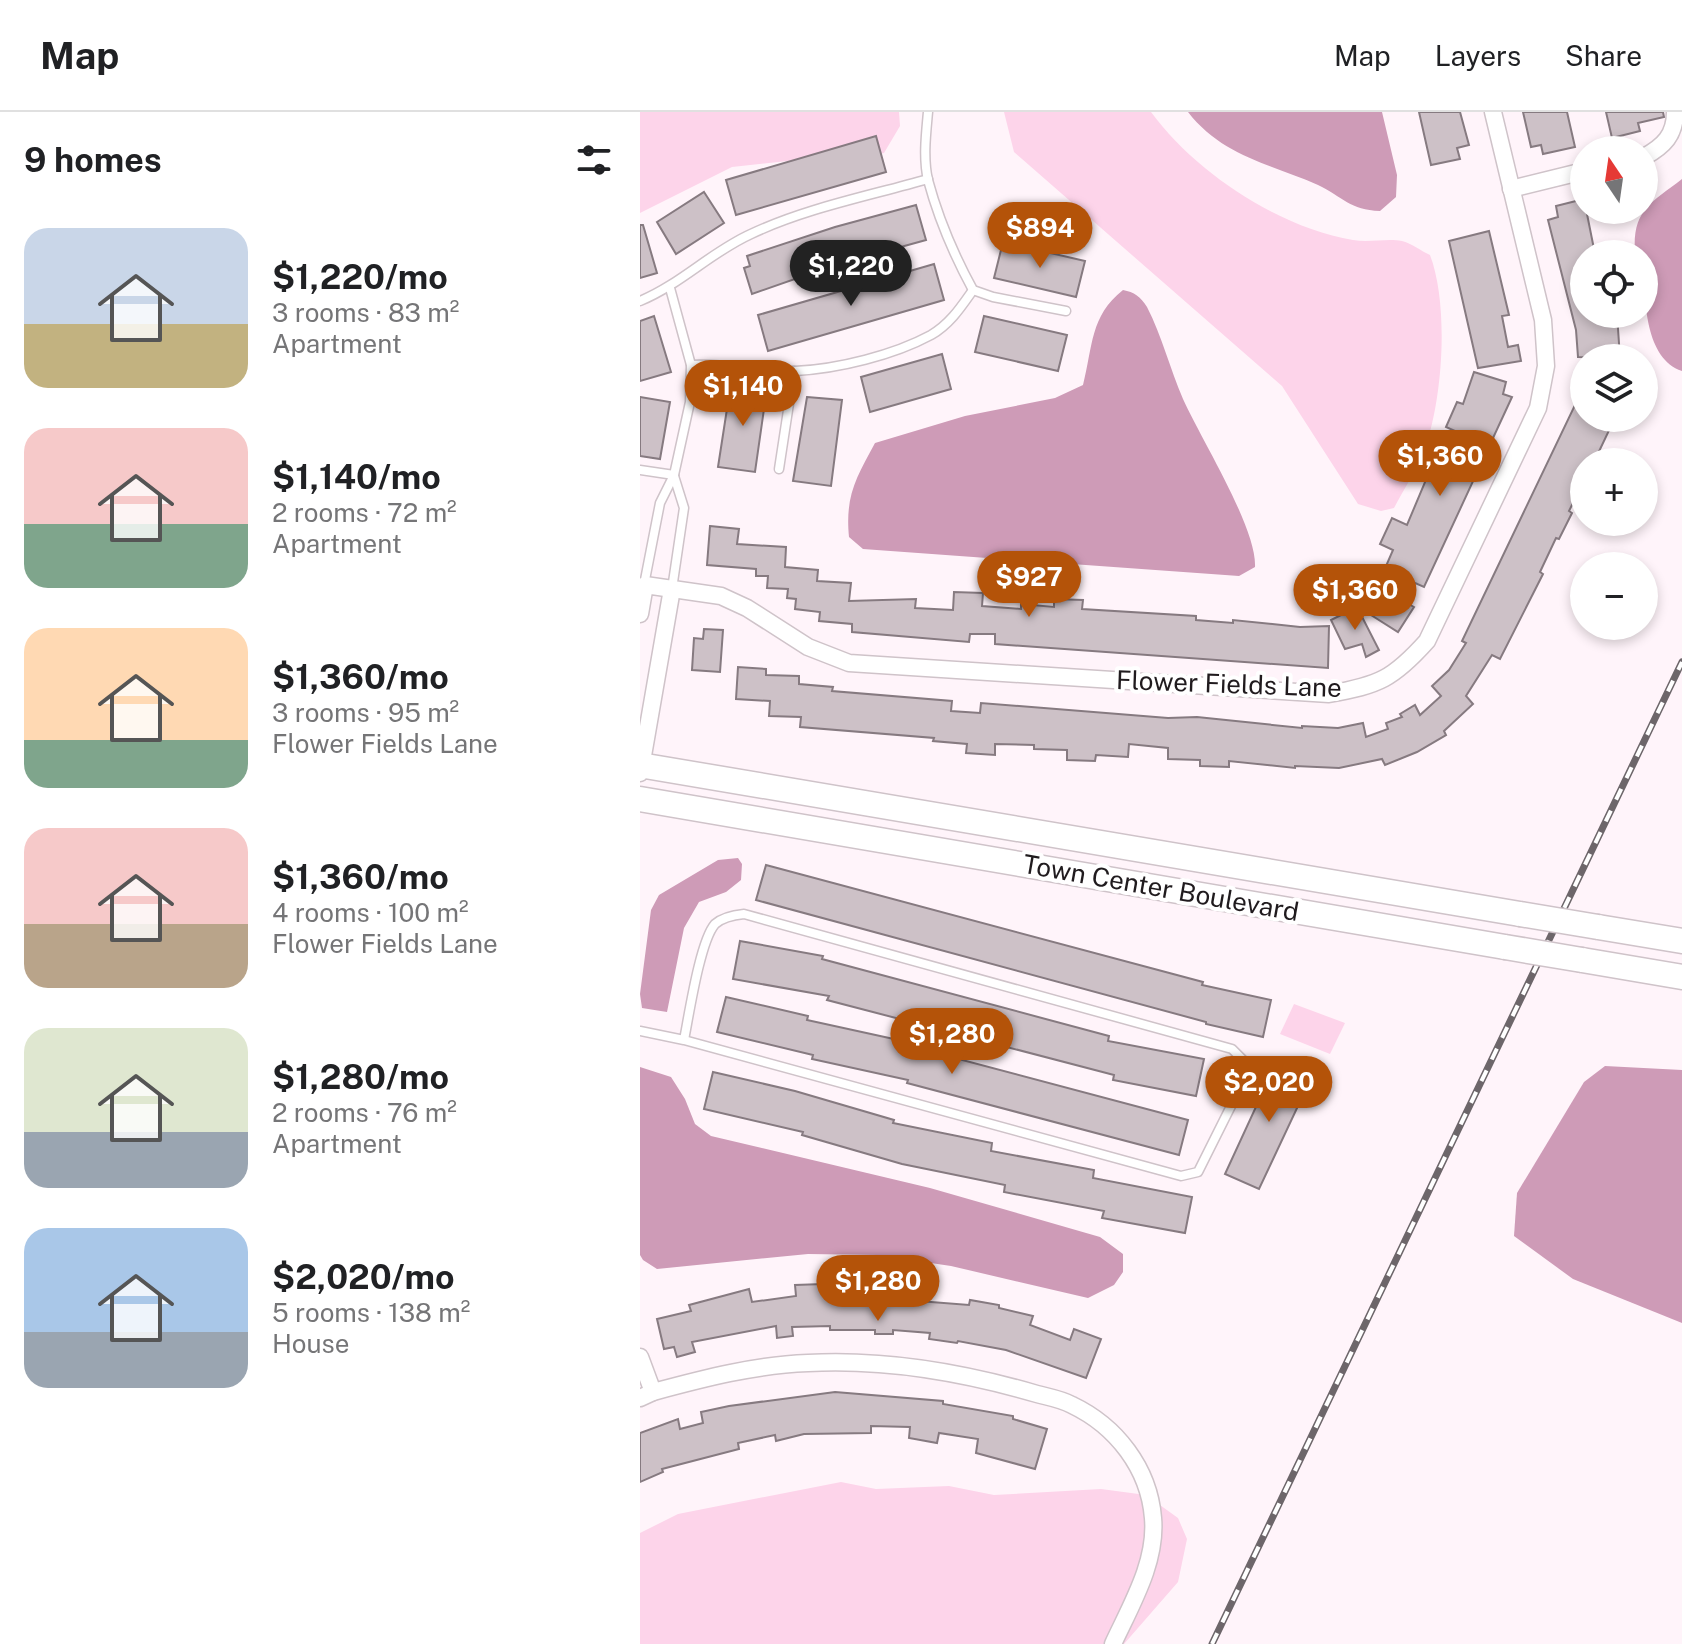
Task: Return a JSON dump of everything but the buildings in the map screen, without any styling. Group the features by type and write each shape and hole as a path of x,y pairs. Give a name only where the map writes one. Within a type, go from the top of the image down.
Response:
{"main road":[{"name":"Town Center Boulevard","path":"641,768 1682,941"},
{"name":"Town Center Boulevard","path":"640,799 1682,977"}],"street":[{"name":"Flower Fields Lane","path":"642,584 721,596 747,608 808,647 849,663 1329,694 1370,687 1401,669 1427,641 1538,408 1546,366 1543,320 1493,112"},
{"path":"1658,149 1675,129 1675,112"},
{"path":"1511,189 1570,174"},
{"path":"640,614 642,584"},
{"path":"641,768 672,589"},
{"path":"640,1357 646,1395 739,1370 810,1362 899,1367 998,1383 1072,1404 1109,1430 1136,1460 1147,1486 1153,1518 1152,1548 1138,1591 1113,1644"}],"lane":[{"path":"928,112 925,146 928,179 962,271 973,290 993,297 1066,311"},
{"path":"640,301 670,288 749,234 928,179"},
{"path":"642,584 660,503 674,475 690,402 691,365 670,288"},
{"path":"691,365 719,364 794,371 857,362 932,334 955,316 973,290"},
{"path":"779,469 794,371"},
{"path":"640,470 674,475"},
{"path":"672,589 684,508 674,475"},
{"path":"640,1031 684,1040 1181,1176 1198,1172 1246,1076 1246,1063 1232,1049 744,914 730,916 716,924 706,939 684,1040"}],"shaded area":[{"path":"640,112 899,112 900,126 884,153 852,162 816,158 732,167 640,213"},
{"path":"1004,112 1151,112 1191,156 1215,176 1268,210 1325,233 1359,241 1402,241 1430,255 1440,299 1440,378 1425,448 1394,508 1381,511 1358,504 1282,386 1014,152"},
{"path":"1188,112 1382,112 1397,175 1396,197 1380,211 1354,205 1318,185 1231,149 1201,127"},
{"path":"1682,179 1682,371 1669,364 1659,352 1650,328 1658,328 1658,240 1635,240 1638,224 1658,224 1658,197"},
{"path":"1123,290 1140,298 1147,307 1183,399 1238,507 1253,550 1255,567 1239,576 863,549 849,537 850,498 875,443 965,416 1055,398 1083,385 1098,321"},
{"path":"738,858 742,864 741,880 726,892 699,902 684,928 667,1012 642,1008 640,994 651,910 659,895 718,860"},
{"path":"1294,1004 1345,1023 1330,1054 1280,1034"},
{"path":"1605,1066 1682,1070 1682,1323 1573,1279 1514,1236 1517,1193 1584,1082"},
{"path":"640,1067 671,1077 685,1099 695,1124 711,1136 930,1188 1100,1237 1123,1254 1123,1272 1114,1285 1088,1298 951,1266 877,1255 808,1254 657,1269 640,1255"},
{"path":"841,1482 876,1489 949,1486 994,1495 1101,1489 1146,1495 1178,1518 1187,1539 1178,1582 1124,1644 640,1644 640,1533 678,1514"}],"railway":[{"path":"1212,1644 1682,662"}]}
